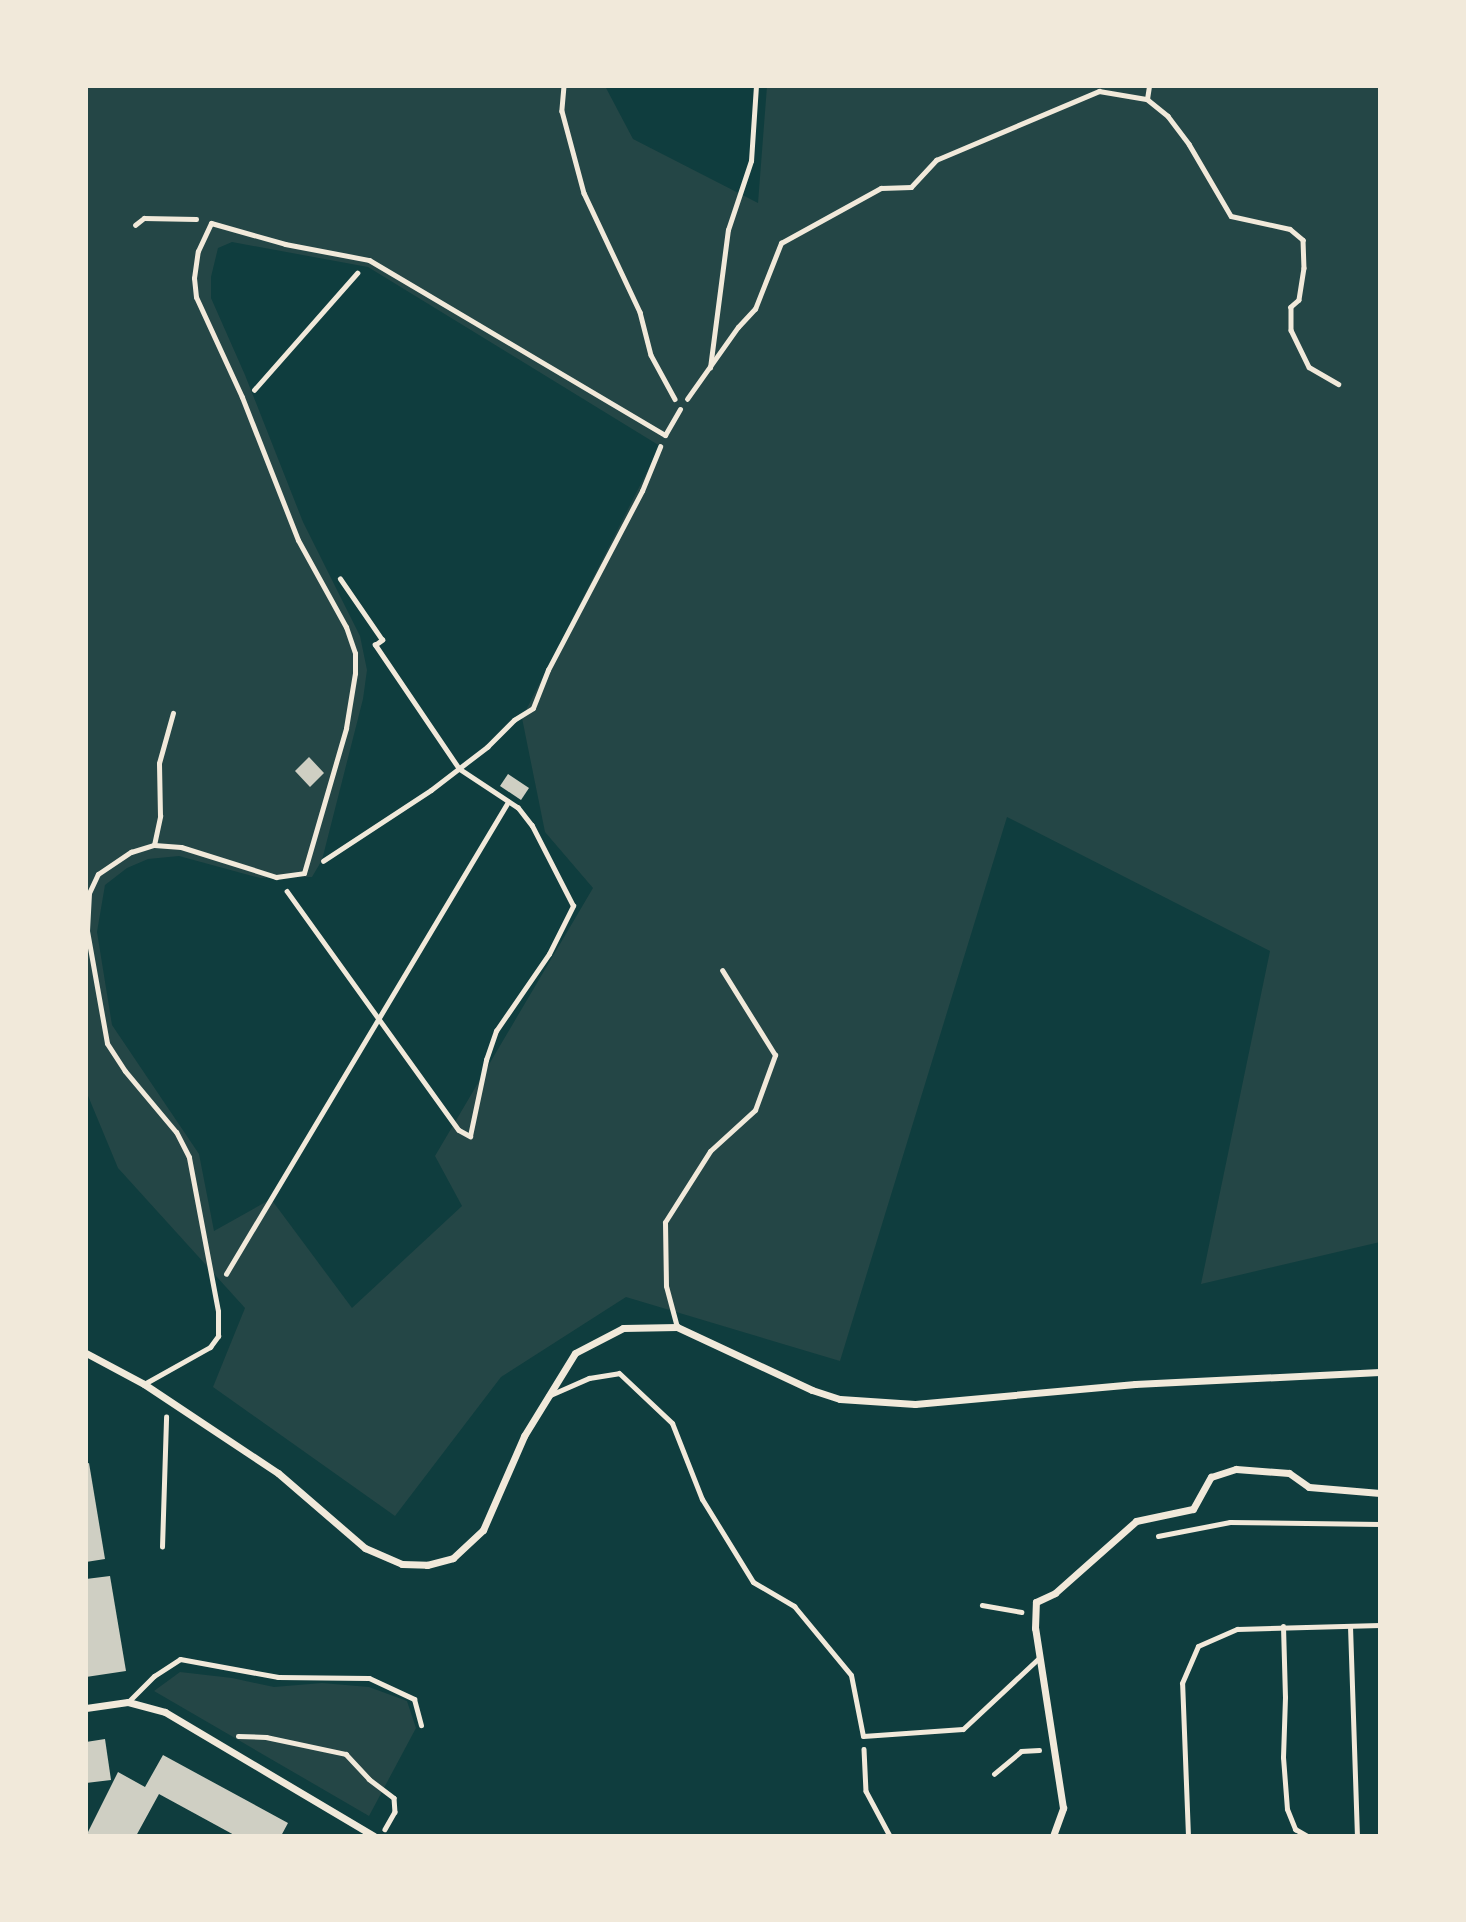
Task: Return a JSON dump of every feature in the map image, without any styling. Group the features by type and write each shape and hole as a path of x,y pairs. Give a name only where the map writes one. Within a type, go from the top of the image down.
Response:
{"street":[{"path":"86,1353 144,1384 278,1473 365,1548 402,1564 427,1565 453,1558 483,1530 524,1436 575,1353 623,1328 677,1327 812,1390 841,1399 915,1404 1135,1384 1380,1372"},
{"path":"1054,1836 1063,1808 1040,1657 1036,1602 1055,1592 1136,1521 1193,1509 1211,1477 1236,1469 1289,1473 1309,1487 1380,1493"},
{"path":"86,1708 128,1702 165,1712 374,1836"}],"lane":[{"path":"144,1384 210,1347 218,1336 215,1293 189,1157 176,1132 125,1071 107,1043 87,931 89,893 98,874 131,852 154,845 181,847 276,877 304,873 346,728 355,673 355,653 346,627 298,540 242,397 196,297 194,278 198,251 211,223 285,244 369,260 665,435 680,408"},
{"path":"154,845 160,817 159,763 173,713"},
{"path":"677,1327 666,1286 665,1222 710,1152 755,1110 775,1055 722,970"},
{"path":"548,1396 589,1378 619,1373 672,1423 702,1499 754,1582 794,1606 851,1675 863,1736 963,1729 1040,1657"},
{"path":"1188,1836 1182,1682 1198,1646 1237,1629 1380,1625"},
{"path":"1283,1626 1283,1757 1287,1809 1295,1829 1307,1836"},
{"path":"1350,1626 1357,1836"},
{"path":"128,1702 154,1676 180,1659 278,1676 369,1678 414,1699 421,1725"}],"path":[{"path":"564,86 562,111 584,193 640,312 651,355 680,408 738,327 755,309 781,243 881,188 911,187 936,160 1099,91 1147,99 1168,116 1189,145 1231,216 1290,229 1303,240 1304,268 1299,300 1291,307 1291,330 1309,367 1338,384"},
{"path":"709,369 728,230 751,161 756,86"},
{"path":"1147,99 1149,86"},
{"path":"135,225 144,218 191,218 211,223"},
{"path":"242,397 261,385 369,260"},
{"path":"304,873 459,769 487,747 514,720 533,708 548,670 642,491 665,435"},
{"path":"276,877 380,1017 459,1130 470,1136 486,1060 496,1031 549,954 573,906 532,826 508,802 459,769 375,645 382,640 337,576"},
{"path":"215,1293 508,802"},
{"path":"162,1547 167,1399"},
{"path":"1152,1537 1230,1522 1380,1524"},
{"path":"982,1605 1016,1612 1036,1612"},
{"path":"206,1736 266,1737 346,1754 369,1779 394,1798 395,1812 381,1836"},
{"path":"863,1736 866,1791 890,1836"},
{"path":"993,1774 1021,1751 1054,1749"}],"shaded area":[{"path":"86,86 605,86 633,139 758,203 767,86 1380,86 1380,1242 1201,1284 1270,951 1007,817 840,1361 626,1297 501,1377 395,1516 213,1387 245,1308 118,1168 86,1091","holes":["232,242 368,267 660,446 522,718 545,832 593,888 435,1156 462,1206 352,1308 271,1199 214,1231 199,1154 112,1025 97,932 105,885 127,868 148,859 179,856 260,878 312,877 322,860 363,699 367,670 360,636 303,522 245,375 211,298 211,277 218,248"]},
{"path":"180,1672 232,1678 274,1687 322,1683 369,1687 407,1701 416,1728 369,1816 154,1691"}],"building":[{"path":"309,757 324,773 310,787 295,771"},
{"path":"508,774 529,788 521,800 500,786"},
{"path":"89,1463 105,1559 86,1562 86,1464"},
{"path":"110,1576 126,1671 86,1677 86,1579"},
{"path":"105,1739 111,1780 86,1783 86,1742"},
{"path":"163,1755 288,1823 281,1836 236,1836 159,1794 136,1836 86,1836 118,1772 145,1787"}]}
